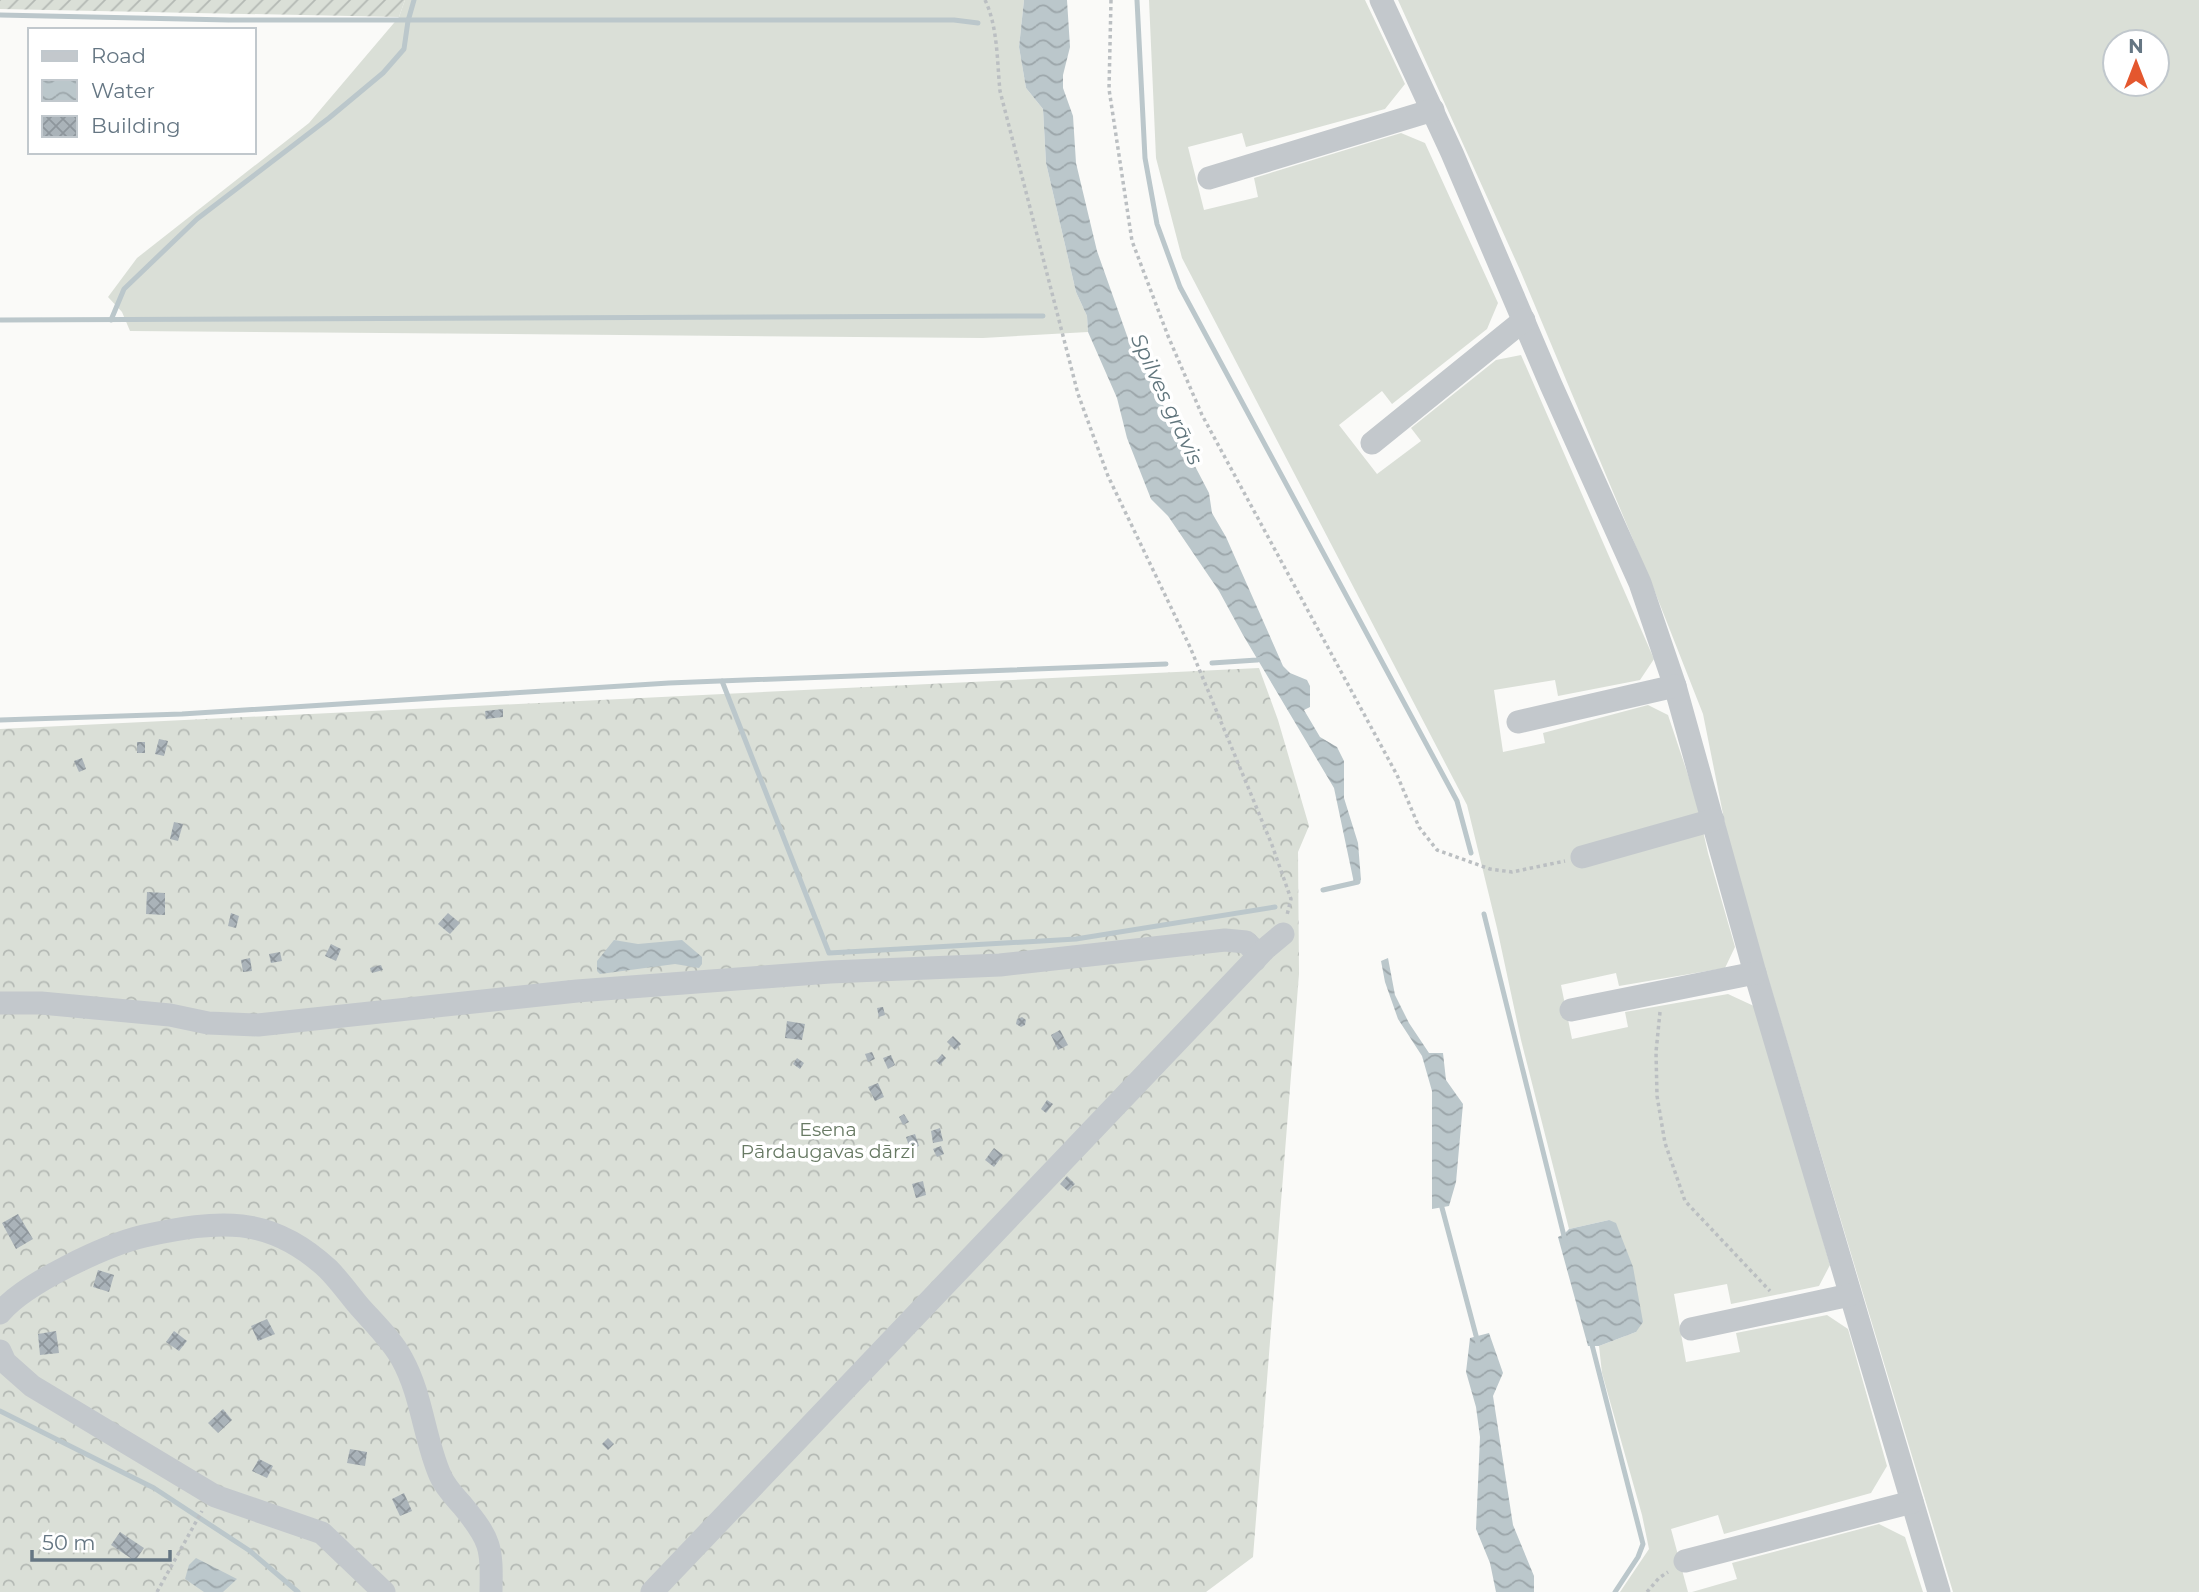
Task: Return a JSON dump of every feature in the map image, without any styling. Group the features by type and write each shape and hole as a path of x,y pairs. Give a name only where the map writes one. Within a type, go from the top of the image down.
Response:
{"street":[{"path":"1381,0 1433,110 1640,583 1675,686 1755,973 1939,1592"},
{"path":"1209,178 1433,110"},
{"path":"1372,443 1524,320"},
{"path":"1518,722 1675,686"},
{"path":"1581,857 1713,820"},
{"path":"652,1592 1255,960 1283,934"},
{"path":"0,1003 41,1003 170,1016 208,1023 258,1025 577,991 830,972 1000,965 1225,940 1246,942 1254,950 1255,960"},
{"path":"1571,1010 1755,973"},
{"path":"0,1312 10,1301 82,1259 134,1239 174,1230 215,1225 246,1225 290,1240 328,1270 402,1357 414,1387 434,1462 442,1481 483,1530 492,1556 491,1592"},
{"path":"1691,1329 1850,1295"},
{"path":"0,1351 5,1362 32,1386 215,1496 322,1533 384,1592"},
{"path":"1685,1562 1912,1502"}],"path":[{"path":"985,0 989,8 1000,91 1078,394 1108,476 1191,648 1272,845 1291,898 1283,934"},
{"path":"1111,0 1111,101 1132,241 1145,277 1202,415 1397,775 1419,827 1437,850 1490,869 1513,872 1581,857"},
{"path":"1662,992 1656,1052 1657,1096 1665,1143 1685,1201 1766,1287 1791,1308"},
{"path":"157,1592 203,1510"},
{"path":"1647,1592 1659,1578 1685,1562"}],"green space":[{"path":"0,0 405,0 399,17 0,9"},
{"path":"405,0 1024,0 1019,47 1026,88 1043,109 1046,163 1076,292 1087,316 1088,332 983,338 130,331 122,312 108,297 137,258 309,123 399,17"},
{"path":"1149,0 1365,0 1405,84 1385,109 1246,147 1242,133 1188,147 1204,210 1258,197 1254,178 1401,133 1425,143 1498,303 1487,329 1392,404 1382,391 1339,425 1377,474 1421,441 1411,428 1496,360 1521,355 1654,659 1640,680 1558,696 1555,680 1494,690 1503,752 1545,743 1543,733 1648,705 1668,715 1695,796 1735,947 1725,968 1619,986 1616,973 1561,985 1572,1039 1628,1027 1625,1012 1728,994 1756,1007 1830,1265 1819,1286 1731,1304 1727,1284 1674,1294 1686,1362 1740,1352 1736,1333 1827,1315 1848,1329 1887,1466 1871,1493 1724,1534 1718,1515 1671,1529 1688,1592 1620,1592 1649,1549 1602,1373 1599,1346 1636,1332 1609,1220 1569,1229 1521,1040 1467,805 1182,258 1156,158"},
{"path":"1398,0 2199,0 2199,1592 1953,1592 1763,962 1726,829 1703,714 1655,592 1520,270"},
{"name":"Esena Pārdaugavas dārzi","path":"1259,668 1278,720 1309,826 1298,852 1299,974 1253,1557 1206,1592 0,1592 0,729"},
{"path":"1879,1524 1905,1537 1923,1592 1692,1592 1737,1579 1732,1563"}],"water":[{"path":"1024,0 1067,0 1070,47 1063,75 1063,88 1073,116 1076,163 1097,251 1131,347 1144,357 1161,401 1209,493 1212,513 1226,537 1283,666 1290,673 1307,680 1310,686 1310,707 1304,710 1320,737 1337,747 1344,761 1344,798 1358,843 1361,880 1354,883 1334,788 1219,591 1168,516 1151,499 1127,438 1117,398 1088,332 1087,316 1076,292 1046,163 1043,109 1026,88 1019,47"},
{"path":"614,940 638,944 682,940 702,957 702,964 699,968 675,964 600,974 597,971 597,961"},
{"path":"1388,958 1395,995 1409,1023 1429,1053 1443,1053 1446,1080 1463,1104 1456,1182 1449,1206 1432,1209 1432,1091 1422,1056 1398,1019 1385,982 1381,961"},
{"path":"1609,1220 1616,1223 1633,1267 1643,1322 1636,1332 1599,1346 1588,1346 1558,1237 1569,1229"},
{"path":"1489,1333 1503,1373 1493,1396 1513,1525 1534,1576 1534,1592 1496,1592 1490,1563 1476,1529 1480,1437 1476,1407 1466,1372 1470,1338"},
{"path":"196,1558 237,1579 223,1592 204,1592 185,1579 189,1565"}],"building":[{"path":"503,709 503,717 486,719 485,711"},
{"path":"159,739 168,741 164,756 155,754"},
{"path":"137,742 145,742 145,753 137,753"},
{"path":"82,758 86,769 79,772 74,761"},
{"path":"174,822 183,824 178,841 170,839"},
{"path":"147,892 165,893 165,915 146,914"},
{"path":"231,913 239,916 236,928 228,926"},
{"path":"448,913 460,923 450,934 438,924"},
{"path":"331,944 341,949 336,961 325,956"},
{"path":"280,952 282,961 271,963 269,954"},
{"path":"250,958 252,971 243,972 241,960"},
{"path":"381,965 383,970 372,973 370,968"},
{"path":"883,1007 885,1015 879,1017 877,1008"},
{"path":"1022,1017 1026,1020 1021,1027 1016,1024 1017,1019"},
{"path":"787,1021 805,1024 802,1040 785,1038"},
{"path":"1060,1030 1068,1045 1058,1050 1051,1035"},
{"path":"953,1036 961,1044 955,1050 947,1042"},
{"path":"872,1052 875,1059 868,1062 865,1054"},
{"path":"942,1054 946,1058 940,1065 936,1061"},
{"path":"891,1055 895,1065 888,1069 883,1058"},
{"path":"797,1058 804,1063 800,1069 793,1064"},
{"path":"878,1083 884,1097 875,1101 868,1087"},
{"path":"1047,1100 1053,1104 1046,1113 1041,1109"},
{"path":"904,1114 909,1122 903,1125 899,1117"},
{"path":"940,1128 943,1141 933,1143 931,1131"},
{"path":"915,1134 919,1146 910,1149 906,1137"},
{"path":"941,1146 944,1154 937,1157 933,1149"},
{"path":"994,1148 1003,1155 994,1167 985,1160"},
{"path":"1067,1176 1075,1184 1068,1191 1060,1184"},
{"path":"923,1181 926,1195 916,1198 912,1184"},
{"path":"18,1214 33,1239 16,1249 2,1223"},
{"path":"98,1270 114,1275 109,1292 93,1287"},
{"path":"267,1319 275,1334 258,1341 251,1326"},
{"path":"56,1331 59,1353 40,1355 38,1334"},
{"path":"174,1331 187,1341 179,1351 166,1342"},
{"path":"223,1409 232,1420 218,1433 208,1423"},
{"path":"608,1438 614,1444 608,1450 602,1444"},
{"path":"350,1449 367,1452 365,1466 347,1463"},
{"path":"259,1459 273,1466 267,1478 252,1471"},
{"path":"404,1493 412,1511 400,1516 392,1499"},
{"path":"120,1532 144,1548 135,1561 111,1545"}],"waterway":[{"path":"111,320 124,289 197,219 383,73 404,49 414,0"},
{"path":"1137,0 1145,158 1157,224 1180,287 1457,801 1471,853"},
{"path":"0,15 229,20 954,20 978,23"},
{"path":"0,320 1043,316"},
{"path":"1212,663 1264,658"},
{"path":"0,720 182,714 669,683 1166,664"},
{"path":"722,681 829,953 1076,939 1275,907"},
{"path":"1323,890 1358,882 1358,879"},
{"path":"1484,914 1565,1240"},
{"path":"1441,1204 1478,1343"},
{"path":"1591,1341 1643,1544 1638,1557 1615,1592"},
{"path":"0,1411 154,1488 250,1551 298,1592"}],"water label":[{"name":"Spilves grāvis","path":"1167,399"}]}
